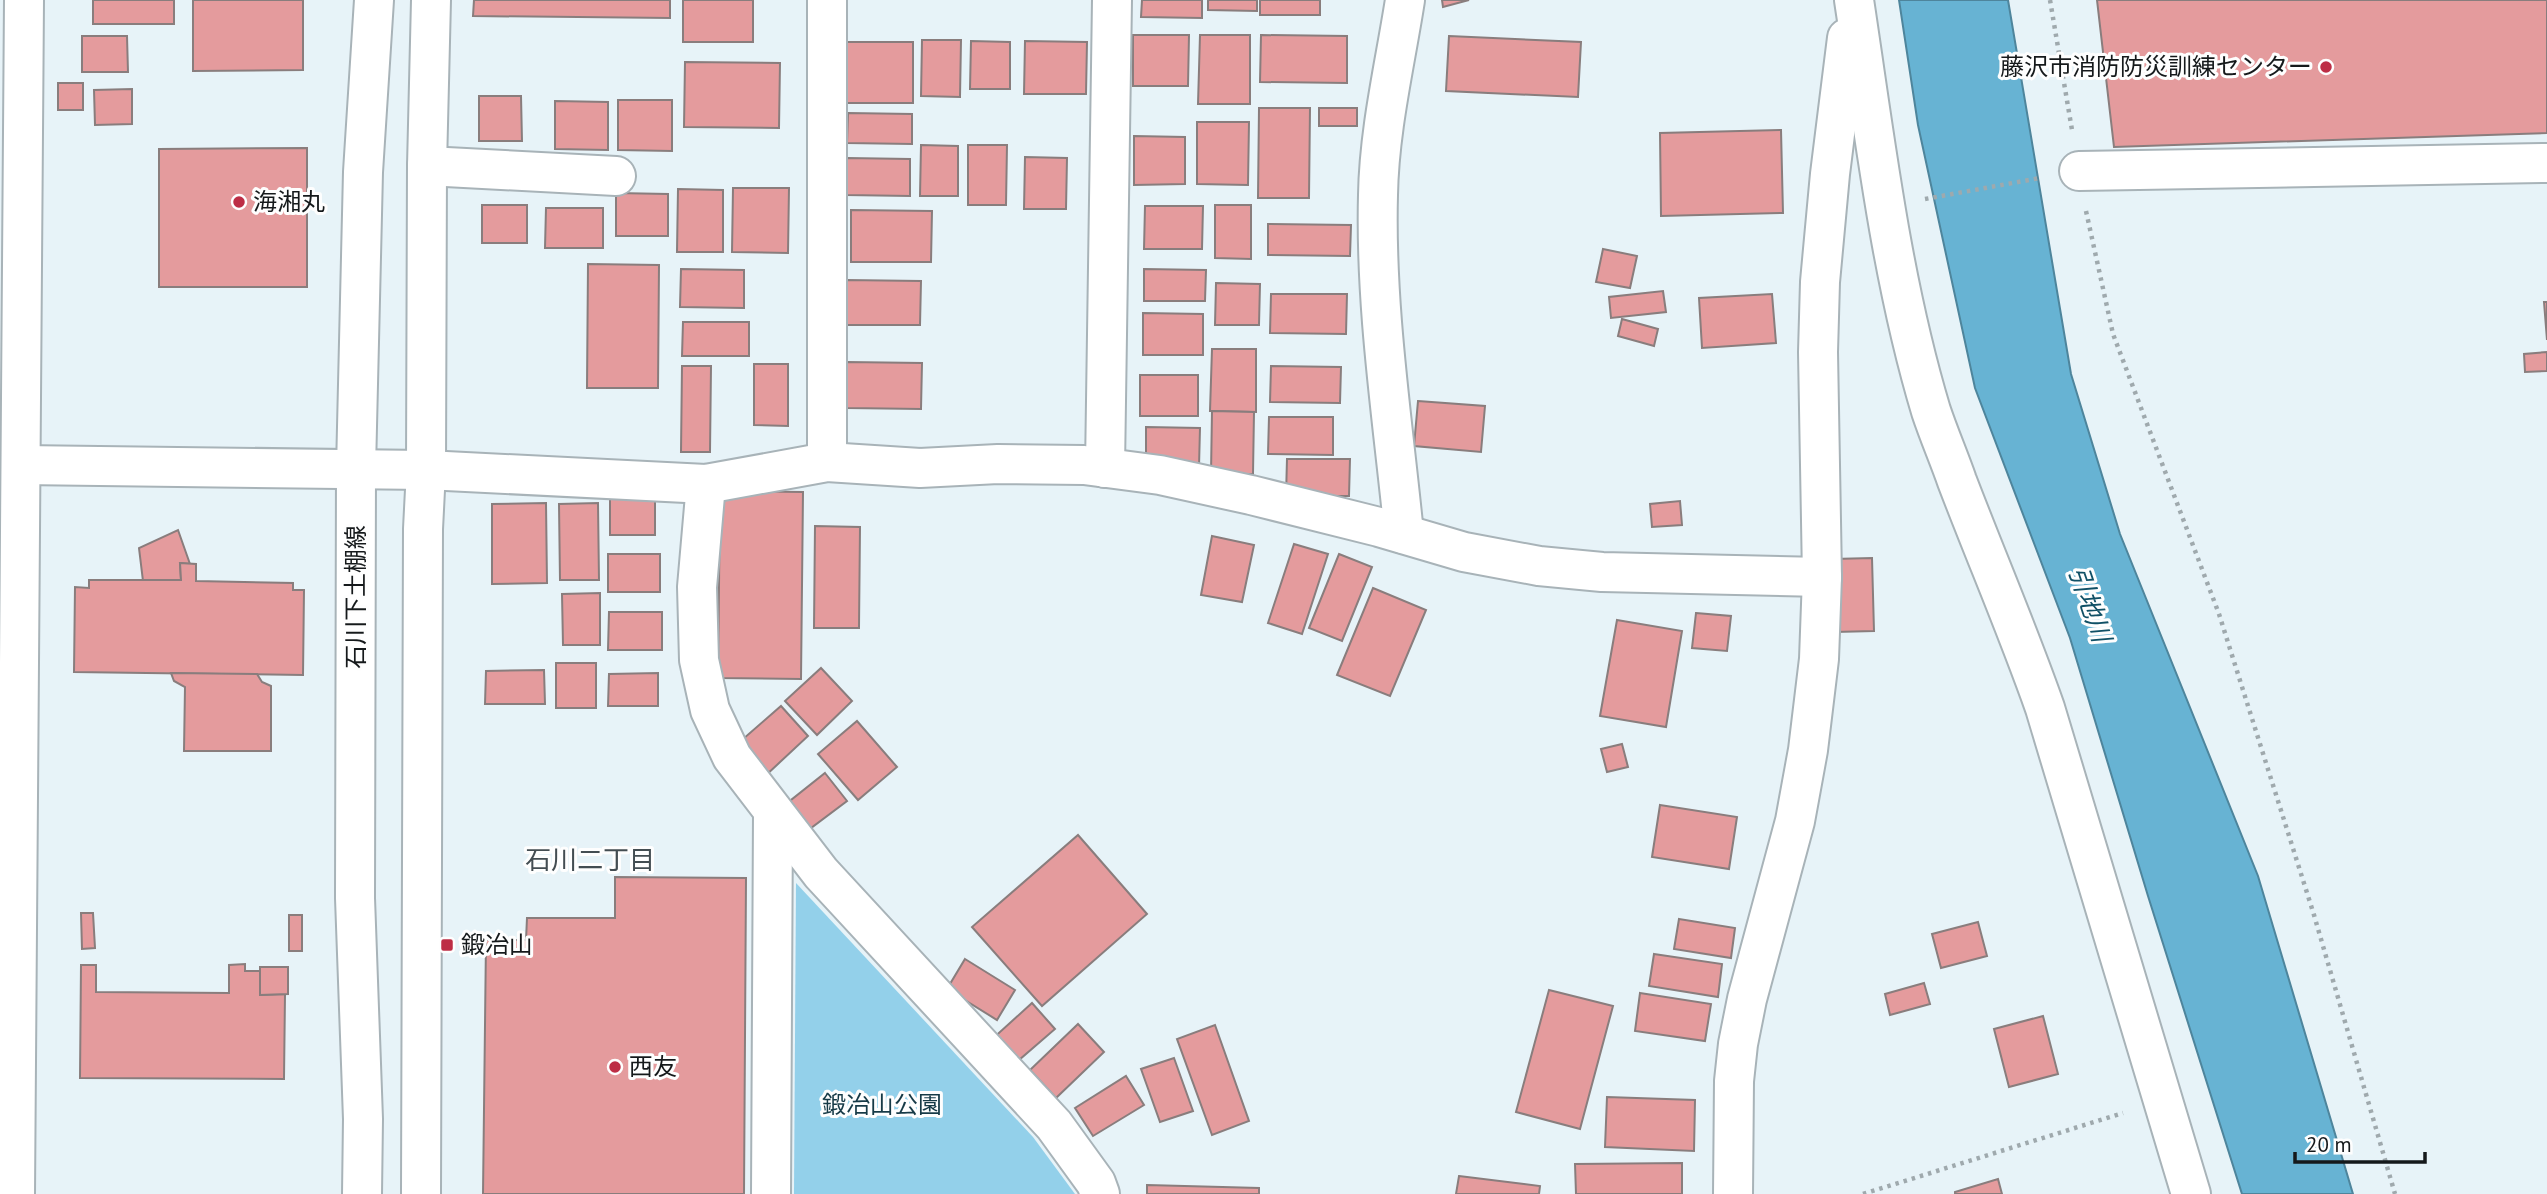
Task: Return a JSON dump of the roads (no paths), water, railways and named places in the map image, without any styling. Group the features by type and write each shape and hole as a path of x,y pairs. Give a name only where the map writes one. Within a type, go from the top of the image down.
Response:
{"street":[{"path":"15,1194 10,747 21,465 10,347 24,0"},
{"name":"石川下土棚線","path":"362,1194 363,1119 355,898 356,469 363,172 374,0"},
{"path":"421,1194 422,529 426,470 431,0"},
{"path":"827,0 827,462"},
{"path":"1105,468 1112,0"},
{"path":"1404,534 1378,260 1378,192 1384,127 1405,0"},
{"path":"1733,1194 1734,1081 1738,1044 1747,999 1795,821 1808,750 1819,659 1822,578 1818,352 1821,282 1830,174 1852,0"},
{"path":"1852,0 1905,313 1932,413 2045,708 2191,1194"},
{"path":"2061,174 2547,163"},
{"path":"428,166 616,176"},
{"path":"21,465 426,470 706,484 827,462 920,468 998,464 1084,465 1160,475 1225,489 1404,534 1464,552 1539,566 1602,572 1822,578"},
{"path":"706,484 697,587 699,660 710,710 732,757 773,814 821,873 1054,1125 1096,1183 1100,1194"},
{"path":"771,1194 773,814"}],"water":[{"name":"引地川","path":"1899,0 2008,0 2071,374 2120,534 2258,876 2353,1194 2242,1194 2070,638 1975,388 1918,125"}],"place":[{"name":"藤沢市消防防災訓練センター","path":"2326,67"},
{"name":"海湘丸","path":"239,202"},
{"name":"鍛冶山","path":"447,945"},
{"name":"西友","path":"615,1067"}],"district":[{"name":"石川二丁目","path":"590,860"}],"park label":[{"name":"鍛冶山公園","path":"882,1105"}]}
